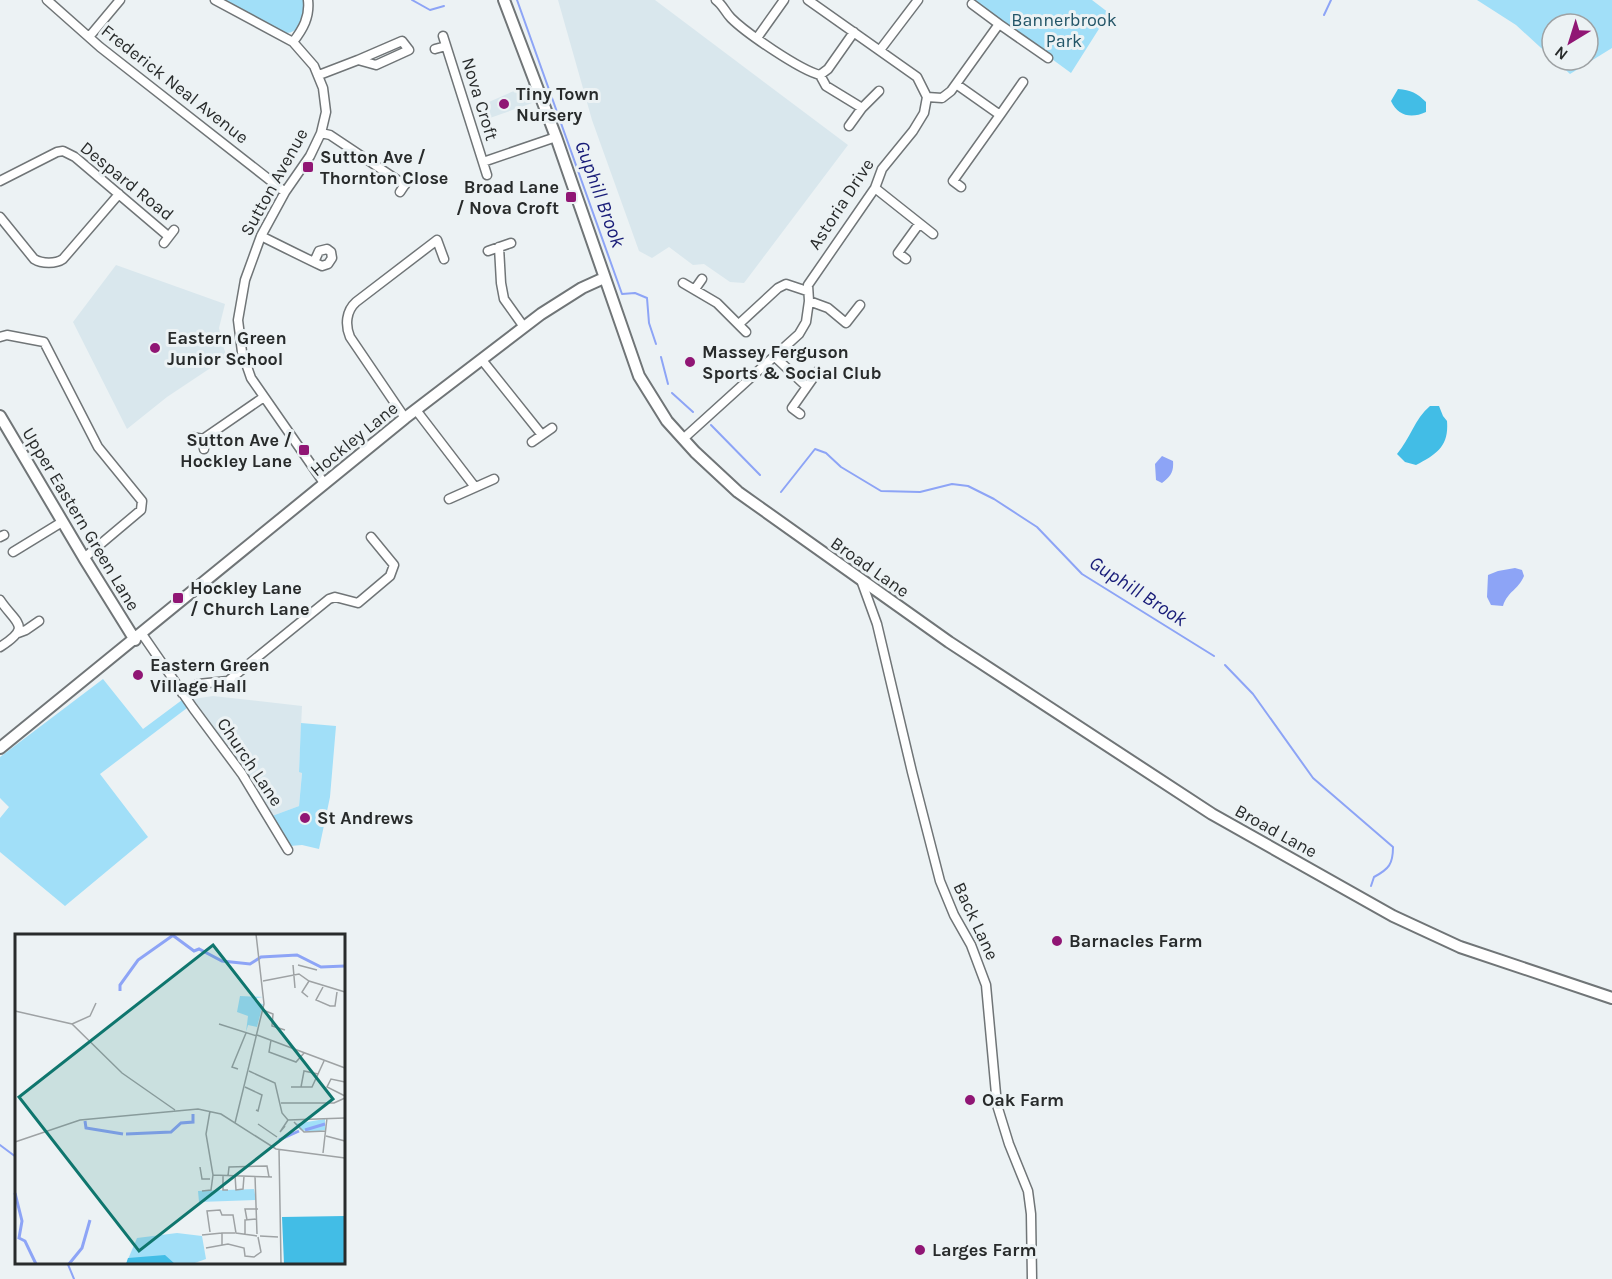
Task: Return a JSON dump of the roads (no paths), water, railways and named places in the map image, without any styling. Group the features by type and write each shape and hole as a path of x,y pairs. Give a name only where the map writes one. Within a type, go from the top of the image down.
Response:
{"street":[{"name":"Frederick Neal Avenue","path":"47,0 89,37 285,192"},
{"path":"89,37 120,0"},
{"name":"Sutton Avenue","path":"215,0 293,42 308,57 319,75 326,99 321,133 310,156 285,192 261,236 245,280 238,320 242,352 251,378 324,483"},
{"path":"293,42 306,21 309,9 308,0"},
{"name":"Broad Lane","path":"504,0 556,136 639,376 667,421 738,492 949,642 1212,814 1393,916 1460,947 1612,998"},
{"path":"716,0 732,19 757,38 804,70 819,75 826,86 862,108"},
{"path":"757,38 784,0"},
{"path":"808,0 819,3 854,32 917,77 927,97 942,98 956,84 999,24"},
{"path":"880,50 918,0"},
{"path":"972,4 1048,58"},
{"path":"819,75 828,69 854,32"},
{"name":"Nova Croft","path":"443,36 488,175"},
{"path":"319,75 402,41 409,50 376,65 358,60"},
{"name":"Nova Croft","path":"435,49 446,46"},
{"path":"953,181 1023,82"},
{"path":"956,84 1000,115"},
{"path":"849,126 862,108 879,91"},
{"name":"Astoria Drive","path":"807,291 812,278 875,188 882,169 913,131 924,113 927,97"},
{"path":"321,133 330,135 402,189 410,177"},
{"name":"Nova Croft","path":"483,162 556,136"},
{"name":"Despard Road","path":"0,181 63,151 75,157 169,236"},
{"path":"944,175 962,187"},
{"path":"875,188 933,234"},
{"path":"0,218 34,259 40,262 58,262 119,194"},
{"path":"898,253 920,224"},
{"path":"261,236 314,262"},
{"path":"405,418 350,338 346,325 349,309 437,240 444,259"},
{"path":"488,251 511,243"},
{"path":"499,247 504,299 524,327"},
{"path":"890,248 906,259"},
{"name":"Hockley Lane","path":"1,746 139,637 405,418 559,302 604,278"},
{"path":"695,289 702,279"},
{"path":"683,283 717,303 746,332"},
{"path":"683,439 799,334 807,322 809,301 807,291 786,284 778,288 739,324"},
{"path":"809,301 828,308 843,327 860,305"},
{"path":"0,337 7,335 44,342 98,447 142,501 141,510 84,558"},
{"path":"774,356 806,386"},
{"path":"483,360 542,435"},
{"path":"800,414 792,408 818,372"},
{"path":"192,437 203,439 264,397"},
{"path":"416,410 475,487"},
{"name":"Upper Eastern Green Lane","path":"0,416 84,558 139,637"},
{"path":"532,442 552,428"},
{"path":"203,439 204,449"},
{"path":"449,500 494,479"},
{"path":"14,552 62,522"},
{"path":"182,693 198,684 228,681 329,599 335,597 358,603 374,590 390,576 394,565 391,558 371,537"},
{"name":"Back Lane","path":"861,580 877,624 940,881 954,915 971,945 986,985 997,1105 1009,1144 1028,1191 1031,1214 1032,1279"},
{"path":"0,600 18,622 18,633"},
{"path":"0,647 39,621"},
{"name":"Church Lane","path":"139,637 242,774 288,850"}],"waterway":[{"name":"Guphill Brook","path":"412,0 430,10 444,6"},
{"name":"Guphill Brook","path":"517,0 622,294 635,293 647,298 649,323 656,344"},
{"path":"1324,15 1331,0"},
{"path":"661,357 668,384"},
{"path":"672,393 693,412"},
{"name":"Guphill Brook","path":"711,425 760,475"},
{"name":"Guphill Brook","path":"781,492 815,449 826,453 841,467 881,491 920,492 952,484 968,486 994,499 1037,527 1082,574 1214,656"},
{"path":"1225,665 1253,694 1313,778 1393,847 1389,865 1374,877 1371,886"},
{"path":"0,1145 15,1156"},
{"path":"68,1264 74,1279"}],"place":[{"name":"Tiny Town Nursery","path":"504,104"},
{"name":"Sutton Ave / Thornton Close","path":"308,167"},
{"name":"Broad Lane / Nova Croft","path":"571,197"},
{"name":"Eastern Green Junior School","path":"155,348"},
{"name":"Massey Ferguson Sports & Social Club","path":"690,362"},
{"name":"Sutton Ave / Hockley Lane","path":"304,450"},
{"name":"Hockley Lane / Church Lane","path":"178,598"},
{"name":"Eastern Green Village Hall","path":"138,675"},
{"name":"St Andrews","path":"305,818"},
{"name":"Barnacles Farm","path":"1057,941"},
{"name":"Oak Farm","path":"970,1100"},
{"name":"Larges Farm","path":"920,1250"}],"park label":[{"name":"Bannerbrook Park","path":"1064,30"}]}
